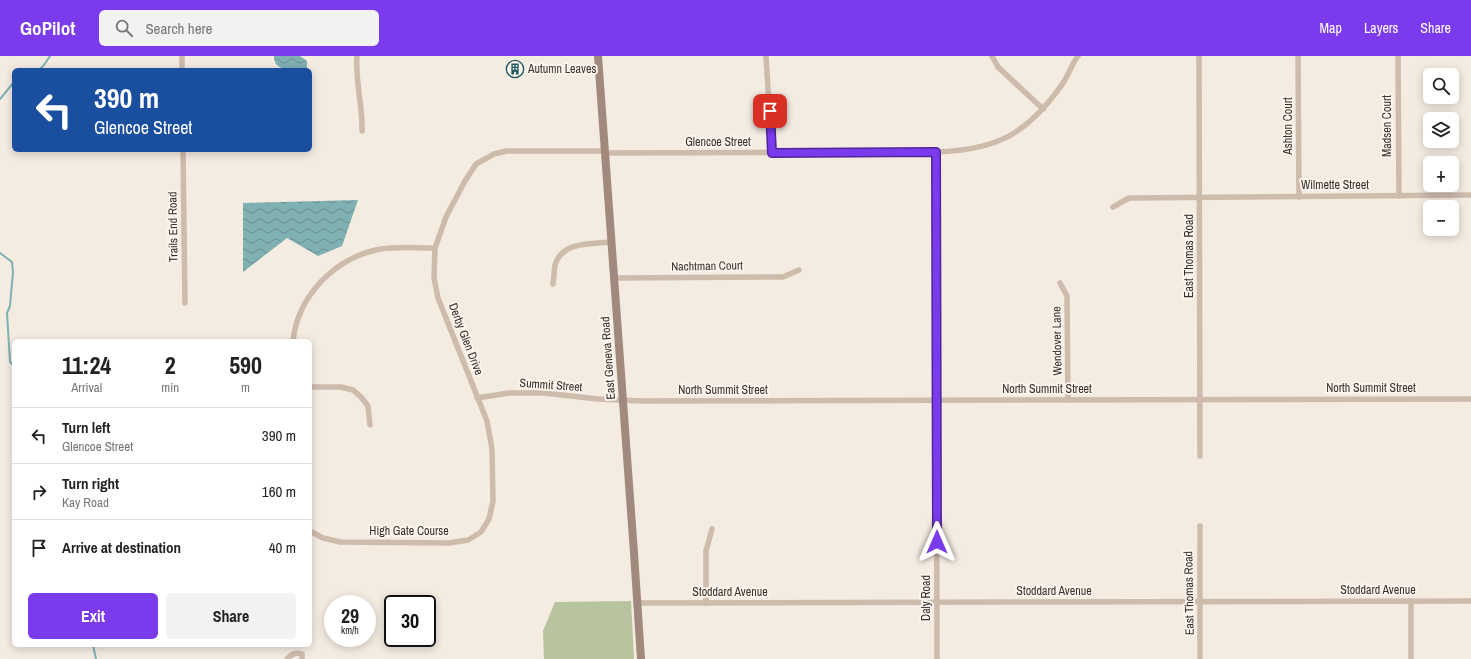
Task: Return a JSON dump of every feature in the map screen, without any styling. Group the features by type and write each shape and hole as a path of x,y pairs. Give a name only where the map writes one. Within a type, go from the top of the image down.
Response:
{"main road":[{"name":"East Geneva Road","path":"598,56 641,659"}],"street":[{"path":"182,56 182,68"},
{"path":"357,56 357,85 363,117 362,131"},
{"path":"766,56 772,153"},
{"path":"992,56 998,68 1043,109"},
{"name":"Glencoe Street","path":"476,164 494,154 507,151 772,153 964,151 996,142 1023,127 1043,109 1062,84 1078,56"},
{"name":"East Thomas Road","path":"1199,56 1200,456"},
{"name":"Ashton Court","path":"1298,56 1299,197"},
{"name":"Madsen Court","path":"1398,56 1398,196"},
{"name":"Trails End Road","path":"183,152 184,303"},
{"name":"Daly Road","path":"936,152 938,659"},
{"name":"Derby Glen Drive","path":"476,164 465,181 441,229 435,248 434,278 438,298 489,430 492,449 493,501 492,512 484,529"},
{"name":"Wilmette Street","path":"1113,207 1129,198 1471,196"},
{"path":"553,284 555,265 563,252 574,246 612,242"},
{"path":"293,339 296,326 304,305 323,278 339,266 359,255 381,249 435,248"},
{"name":"Nachtman Court","path":"614,278 783,277 799,270"},
{"name":"Wendover Lane","path":"1060,283 1067,296 1068,400"},
{"path":"312,387 341,387 352,390 361,397 368,406 370,426"},
{"name":"Summit Street","path":"477,398 509,393 544,393 598,399 623,400"},
{"name":"North Summit Street","path":"623,400 1471,399"},
{"name":"East Thomas Road","path":"1200,526 1200,659"},
{"name":"High Gate Course","path":"312,532 330,540 340,542 449,543 468,540 484,529"},
{"path":"706,603 706,551 712,529"},
{"path":"1411,601 1411,659"},
{"name":"Stoddard Avenue","path":"638,603 1471,601"},
{"path":"287,659 293,653 302,654 302,659"}],"green space":[{"path":"631,601 634,659 544,659 543,631 555,602"}],"water":[{"path":"274,56 300,56 307,61 307,68 281,68 277,66"},
{"path":"358,200 342,246 318,256 287,238 243,272 243,203"}],"waterway":[{"path":"41,68 50,56"},
{"path":"0,99 12,84"},
{"path":"0,253 12,262 13,272 10,306 7,313 10,362 12,364"},
{"path":"93,647 96,659"}],"place":[{"name":"Autumn Leaves","path":"515,69"}],"route":[{"path":"770,111 772,153 936,152 937,542"}]}
